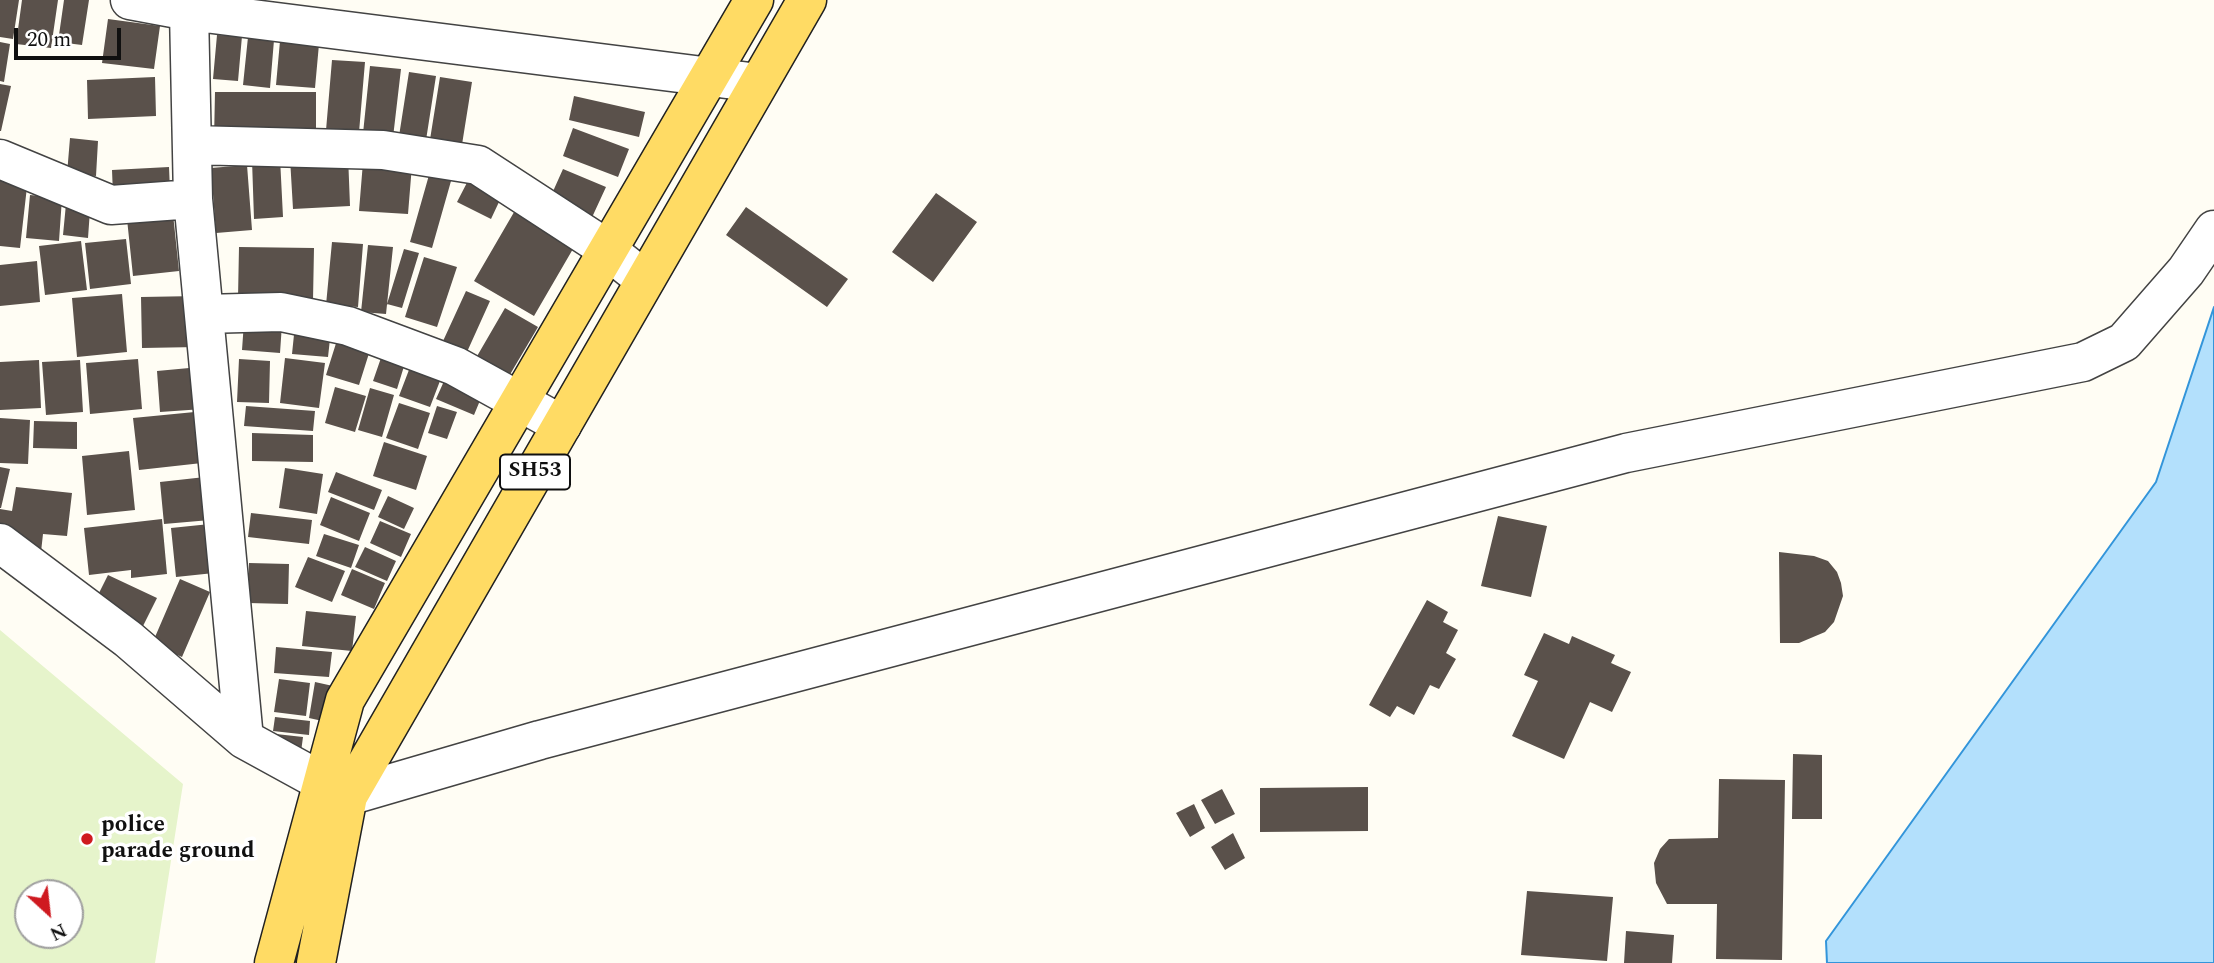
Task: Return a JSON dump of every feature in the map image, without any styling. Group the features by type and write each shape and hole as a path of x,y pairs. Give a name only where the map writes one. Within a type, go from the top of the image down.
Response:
{"main road":[{"name":"SH53","path":"316,963 345,700 754,0"},
{"name":"SH53","path":"274,963 336,789 562,425 807,0"}],"street":[{"path":"130,0 189,11 758,83"},
{"path":"189,11 193,199 244,739"},
{"path":"192,145 383,149 478,165 608,251 645,280"},
{"path":"0,159 111,205 193,199"},
{"path":"0,543 128,639 244,739 336,789 540,740 1626,453 2083,362 2124,342 2186,271 2214,230"},
{"path":"204,314 281,312 348,326 455,366 562,425"}],"green space":[{"name":"police parade ground","path":"0,630 183,784 155,963 0,963"}],"water":[{"path":"2214,307 2214,963 1827,963 1826,941 2156,482"}],"building":[{"path":"0,0 19,0 13,39 0,37"},
{"path":"22,0 58,0 51,48 16,44"},
{"path":"64,0 89,0 82,45 58,42"},
{"path":"108,19 160,26 154,69 102,63"},
{"path":"217,35 242,36 238,81 213,79"},
{"path":"248,37 274,40 270,88 243,85"},
{"path":"280,41 319,44 315,88 276,85"},
{"path":"0,42 10,44 4,82 0,81"},
{"path":"332,60 365,62 358,144 325,142"},
{"path":"370,66 401,69 392,146 362,143"},
{"path":"409,72 436,76 424,153 397,149"},
{"path":"155,77 156,116 88,119 87,80"},
{"path":"440,77 472,82 460,157 428,152"},
{"path":"0,84 11,86 1,131 0,131"},
{"path":"215,92 316,92 316,141 214,140"},
{"path":"574,96 645,112 639,137 569,120"},
{"path":"573,128 629,149 618,177 563,156"},
{"path":"70,138 98,141 96,176 67,174"},
{"path":"348,155 350,206 293,209 290,158"},
{"path":"280,158 283,217 254,219 252,160"},
{"path":"363,162 412,165 408,214 359,211"},
{"path":"247,165 252,230 216,233 211,168"},
{"path":"169,167 170,191 113,195 112,170"},
{"path":"431,168 453,174 432,248 410,242"},
{"path":"563,169 606,187 588,226 546,207"},
{"path":"473,171 506,187 491,219 457,202"},
{"path":"0,175 28,178 20,248 0,246"},
{"path":"936,193 977,222 933,282 892,252"},
{"path":"30,195 62,198 59,241 26,238"},
{"path":"66,204 90,210 88,238 63,235"},
{"path":"517,207 577,242 534,316 474,281"},
{"path":"746,207 848,279 827,307 726,235"},
{"path":"173,214 179,271 133,276 127,219"},
{"path":"126,239 131,284 90,289 85,243"},
{"path":"81,241 87,290 45,295 39,246"},
{"path":"332,242 363,244 358,307 326,305"},
{"path":"368,245 393,247 386,314 361,312"},
{"path":"239,247 314,248 313,300 238,298"},
{"path":"404,249 419,253 402,308 387,304"},
{"path":"424,257 457,267 437,327 405,317"},
{"path":"37,261 40,302 0,306 0,265"},
{"path":"466,291 490,301 462,363 438,352"},
{"path":"122,294 127,352 77,357 72,298"},
{"path":"198,296 198,347 142,348 141,297"},
{"path":"505,308 538,327 502,388 469,370"},
{"path":"244,322 282,324 280,353 242,350"},
{"path":"295,325 331,330 328,357 292,354"},
{"path":"338,337 371,347 359,385 326,375"},
{"path":"382,355 405,363 397,389 373,381"},
{"path":"285,358 325,363 319,408 280,403"},
{"path":"138,359 142,409 90,414 86,363"},
{"path":"239,359 270,361 269,403 237,402"},
{"path":"39,360 41,408 0,410 0,362"},
{"path":"80,360 83,412 46,415 42,362"},
{"path":"412,362 443,373 430,407 399,396"},
{"path":"200,367 203,409 160,412 157,371"},
{"path":"449,370 486,386 474,415 436,399"},
{"path":"335,387 366,396 355,432 325,423"},
{"path":"370,388 394,395 382,437 358,430"},
{"path":"399,403 430,413 418,449 386,438"},
{"path":"246,406 315,411 313,431 244,426"},
{"path":"437,406 457,412 447,439 428,433"},
{"path":"205,411 211,462 139,470 133,418"},
{"path":"0,418 30,420 28,464 0,463"},
{"path":"34,421 77,422 77,449 33,448"},
{"path":"252,433 313,435 313,462 252,461"},
{"path":"384,442 427,456 416,490 373,476"},
{"path":"129,451 135,510 87,515 82,456"},
{"path":"0,467 10,469 1,508 0,508"},
{"path":"285,468 323,474 317,514 279,508"},
{"path":"336,472 382,490 374,510 328,492"},
{"path":"205,477 210,520 164,524 160,482"},
{"path":"16,487 72,493 67,536 43,534 41,552 0,523 0,509 12,511"},
{"path":"388,496 414,508 404,529 378,517"},
{"path":"331,497 370,513 359,541 320,525"},
{"path":"251,513 312,520 309,544 248,537"},
{"path":"1498,516 1547,526 1531,597 1481,586"},
{"path":"162,519 167,574 131,578 131,570 89,575 84,528"},
{"path":"380,521 411,534 401,557 370,543"},
{"path":"210,524 214,573 176,577 171,528"},
{"path":"324,534 359,545 351,568 316,556"},
{"path":"365,547 396,561 387,581 355,567"},
{"path":"1779,552 1814,556 1828,561 1837,572 1841,583 1843,596 1834,622 1825,632 1799,643 1780,643"},
{"path":"308,557 345,571 332,602 295,587"},
{"path":"249,563 289,564 288,604 248,603"},
{"path":"352,569 385,583 374,609 341,595"},
{"path":"108,575 157,598 143,626 94,603"},
{"path":"180,579 210,592 182,657 152,644"},
{"path":"1427,600 1448,612 1443,622 1458,630 1446,653 1456,659 1439,689 1430,685 1414,715 1397,706 1390,717 1369,705"},
{"path":"306,611 356,616 352,651 302,646"},
{"path":"1544,633 1569,644 1572,636 1615,655 1611,663 1631,672 1612,712 1590,702 1564,759 1512,736 1538,681 1524,675"},
{"path":"276,647 332,652 329,677 274,673"},
{"path":"279,679 310,683 306,716 274,712"},
{"path":"315,682 333,686 327,722 309,718"},
{"path":"275,717 310,721 309,735 273,731"},
{"path":"276,734 303,737 301,752 274,749"},
{"path":"1793,754 1822,755 1822,819 1792,819"},
{"path":"1719,779 1785,780 1782,960 1716,959 1717,904 1667,904 1656,883 1654,863 1660,849 1669,839 1718,838"},
{"path":"1368,787 1368,831 1260,832 1260,788"},
{"path":"1222,789 1235,814 1215,824 1201,800"},
{"path":"1194,804 1205,828 1190,837 1176,813"},
{"path":"1233,833 1245,858 1225,870 1211,847"},
{"path":"1527,891 1613,897 1607,961 1521,955"},
{"path":"1626,931 1674,935 1672,963 1624,963"}],"place":[{"name":"police parade ground","path":"87,839"}]}
